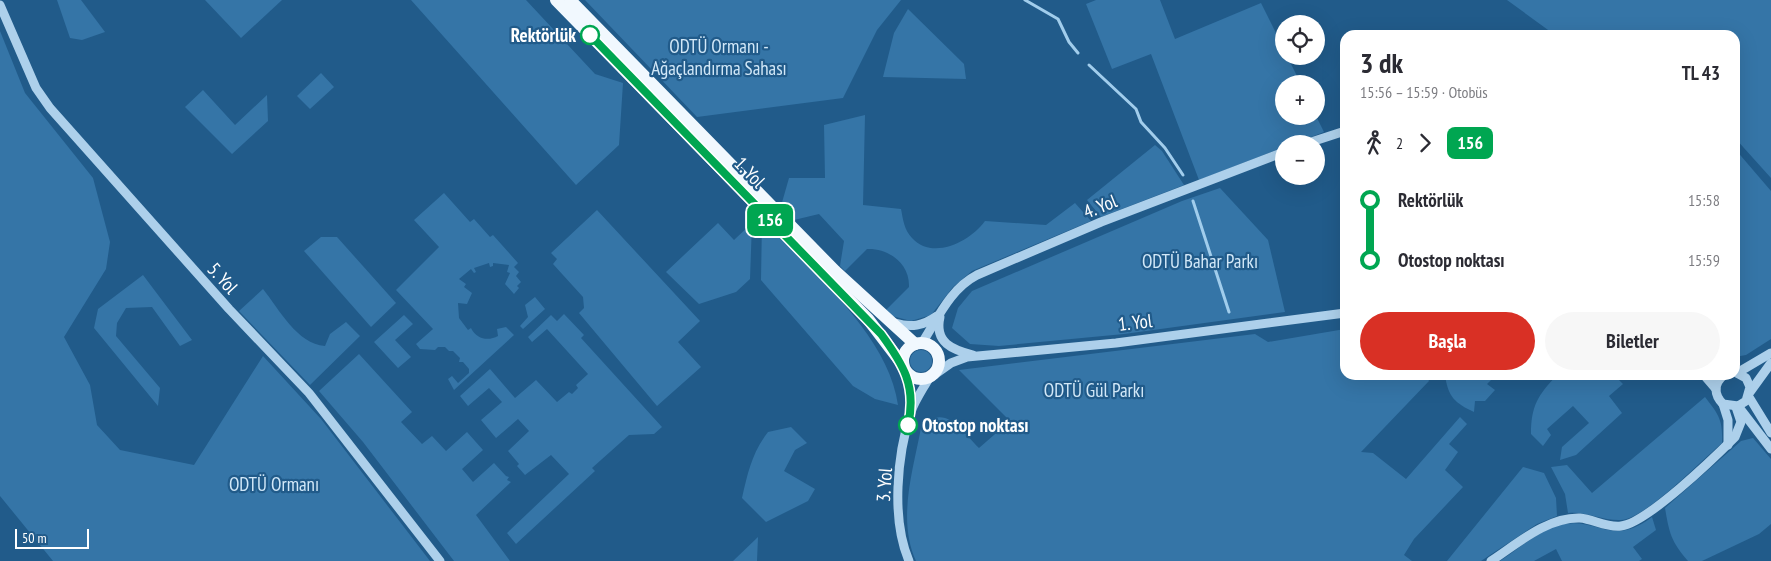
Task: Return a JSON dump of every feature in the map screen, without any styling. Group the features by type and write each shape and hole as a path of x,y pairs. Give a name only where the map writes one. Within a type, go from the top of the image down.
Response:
{"main road":[{"name":"1. Yol","path":"556,0 631,71 752,195 868,319 904,368"},
{"name":"1. Yol","path":"570,0 631,71"},
{"name":"1. Yol","path":"752,195 885,319 918,343"},
{"path":"918,343 928,344 937,352 940,364 932,376 917,380 904,368 906,350 918,343"}],"street":[{"name":"5. Yol","path":"0,5 36,88 50,108 229,309 309,393 440,561"},
{"path":"1325,138 1340,133"},
{"name":"4. Yol","path":"918,343 960,285 980,274 1100,222 1275,155"},
{"name":"4. Yol","path":"885,319 904,326 913,326 928,322 942,311"},
{"name":"4. Yol","path":"942,311 938,330 942,340 956,351 978,356"},
{"name":"1. Yol","path":"932,376 959,360 978,356 1116,343 1340,314"},
{"path":"1740,370 1771,353"},
{"path":"1737,406 1749,394 1771,363"},
{"name":"3. Yol","path":"904,368 910,388 912,411"},
{"path":"1740,375 1749,382 1749,394 1771,433"},
{"name":"3. Yol","path":"909,561 902,544 898,519 903,450 912,411 932,376"},
{"path":"1708,380 1716,389 1719,400 1724,404 1737,406 1771,449"},
{"path":"1716,389 1720,380"},
{"path":"1724,404 1728,420 1728,445"},
{"path":"1491,561 1538,530 1563,520 1580,518 1621,526 1636,521 1657,507 1728,445 1735,437 1741,422 1737,406"}],"green space":[{"path":"57,0 81,0 105,32 82,40 70,38"},
{"path":"205,0 282,0 241,38"},
{"path":"411,0 526,0 595,74 623,83 619,145 576,185"},
{"name":"ODTÜ Ormanı - Ağaçlandırma Sahası","path":"585,0 901,0 877,30 843,98 697,117"},
{"path":"1096,0 1160,0 1175,39 1261,3 1275,31 1275,65 1292,65 1296,75 1275,75 1275,125 1320,125 1324,132 1316,135 1275,135 1275,150 1199,180 1151,54 1112,69 1086,4"},
{"path":"1507,0 1771,0 1771,178 1740,144 1740,30 1548,30"},
{"path":"908,9 964,64 966,79 883,77 894,33"},
{"name":"ODTÜ Ormanı","path":"0,31 25,93 93,178 110,242 106,269 64,337 90,385 97,425 120,450 194,465 263,356 321,419 430,561 53,561 0,496"},
{"path":"321,73 334,87 310,109 297,96"},
{"path":"203,90 235,125 267,95 268,121 232,154 185,107"},
{"path":"865,115 863,205 901,209 907,232 921,245 930,248 951,246 971,235 985,221 1046,225 1075,203 1091,221 972,271 953,287 931,315 911,321 892,316 886,310 909,287 906,271 902,264 883,251 867,249 845,271 840,266 844,241 819,214 794,220 781,206 789,178 825,178 824,125"},
{"path":"1155,145 1162,151 1184,185 1101,217 1087,200"},
{"path":"1740,155 1771,191 1771,339 1746,355 1740,356"},
{"name":"ODTÜ Bahar Parkı","path":"1220,188 1268,240 1285,312 1124,334 999,346 970,344 952,328 958,308 972,291 1182,201"},
{"path":"444,193 470,222 474,219 490,237 493,235 518,263 514,267 519,272 516,276 521,282 514,294 505,284 510,273 507,272 509,265 493,263 493,266 490,267 489,263 474,268 476,272 474,273 471,269 459,279 466,284 464,287 472,293 467,304 458,303 459,318 468,330 471,328 476,335 491,339 498,336 497,329 506,327 514,335 454,390 448,379 452,376 458,383 469,373 469,369 463,362 459,362 460,358 453,351 449,351 445,347 438,347 435,350 420,349 416,344 433,329 396,290 439,247 414,220"},
{"path":"597,210 700,321 678,342 701,367 657,406 579,313 584,308 583,297 553,264 557,259 551,253"},
{"path":"762,220 823,282 863,328 879,353 891,379 898,405 875,399 853,386 761,280"},
{"path":"718,223 734,240 752,223 750,279 736,292 699,304 666,272"},
{"path":"321,237 337,237 396,303 371,327 304,251"},
{"path":"143,275 192,340 180,346 152,307 126,308 117,323 116,336 160,388 158,406 94,328 98,309"},
{"path":"263,289 289,324 306,339 315,344 325,346 330,334 346,322 360,336 310,385 239,311"},
{"path":"535,297 545,309 523,329 520,326 528,317 525,305"},
{"path":"564,314 584,335 581,338 662,427 654,434 629,435 592,468 595,471 516,544 507,533 569,474 551,455 525,475 508,451 529,431 518,419 496,438 481,420 502,402 489,388 468,406 460,396 490,369 515,398 536,380 557,402 569,392 572,394 578,388 576,385 588,374 547,329 532,342 528,337 551,315 557,321"},
{"path":"404,315 413,324 395,340 411,357 398,368 374,342"},
{"name":"ODTÜ Gül Parkı","path":"1340,330 1340,380 1428,380 1361,452 1373,453 1406,479 1460,417 1467,424 1449,444 1458,452 1445,470 1463,487 1414,539 1404,555 1412,561 916,561 910,545 907,512 908,495 921,428 929,420 937,417 945,418 959,427 979,448 1010,421 959,370 1255,334 1268,342"},
{"path":"917,350 925,350 932,357 932,365 925,372 917,372 910,365 910,357"},
{"name":"ODTÜ Ormanı","path":"359,354 412,412 401,422 422,444 432,436 446,451 467,432 483,450 462,469 473,482 494,463 509,477 507,480 511,482 476,515 510,561 454,561 363,442 319,391"},
{"path":"1446,380 1491,380 1487,384 1495,390 1485,401 1475,401 1474,412 1457,402 1448,389"},
{"path":"1553,380 1619,380 1623,384 1609,396 1622,413 1576,455 1560,460 1562,447 1589,423 1573,406 1547,429 1551,435 1543,446 1531,434 1531,424 1534,408"},
{"path":"1705,397 1721,423 1722,443 1673,488 1644,510 1621,520 1581,513 1568,513 1565,494 1551,467 1567,465 1592,493"},
{"path":"791,427 807,443 795,450 784,471 815,489 808,501 766,522 742,498 746,480 754,455 768,432"},
{"path":"1753,438 1771,459 1771,524 1759,534 1702,561 1688,561 1672,536 1665,508 1741,441"},
{"path":"1523,467 1544,473 1556,498 1557,516 1537,524 1481,561 1447,561"},
{"path":"1652,517 1656,530 1633,547 1642,559 1639,561 1562,561 1556,549 1534,561 1500,561 1539,534 1555,526 1576,523 1616,531 1638,526"},
{"path":"758,537 757,561 733,561"}],"waterway":[{"path":"1025,0 1058,19 1069,42 1078,53"},
{"path":"1089,65 1136,109 1141,122 1165,148 1183,175"},
{"path":"1193,201 1229,312"}],"bus line":[{"name":"156","path":"590,35 881,334 903,365 910,388 912,411 908,425"}],"place":[{"name":"Rektörlük","path":"590,35"},
{"name":"Otostop noktası","path":"908,425"}]}
